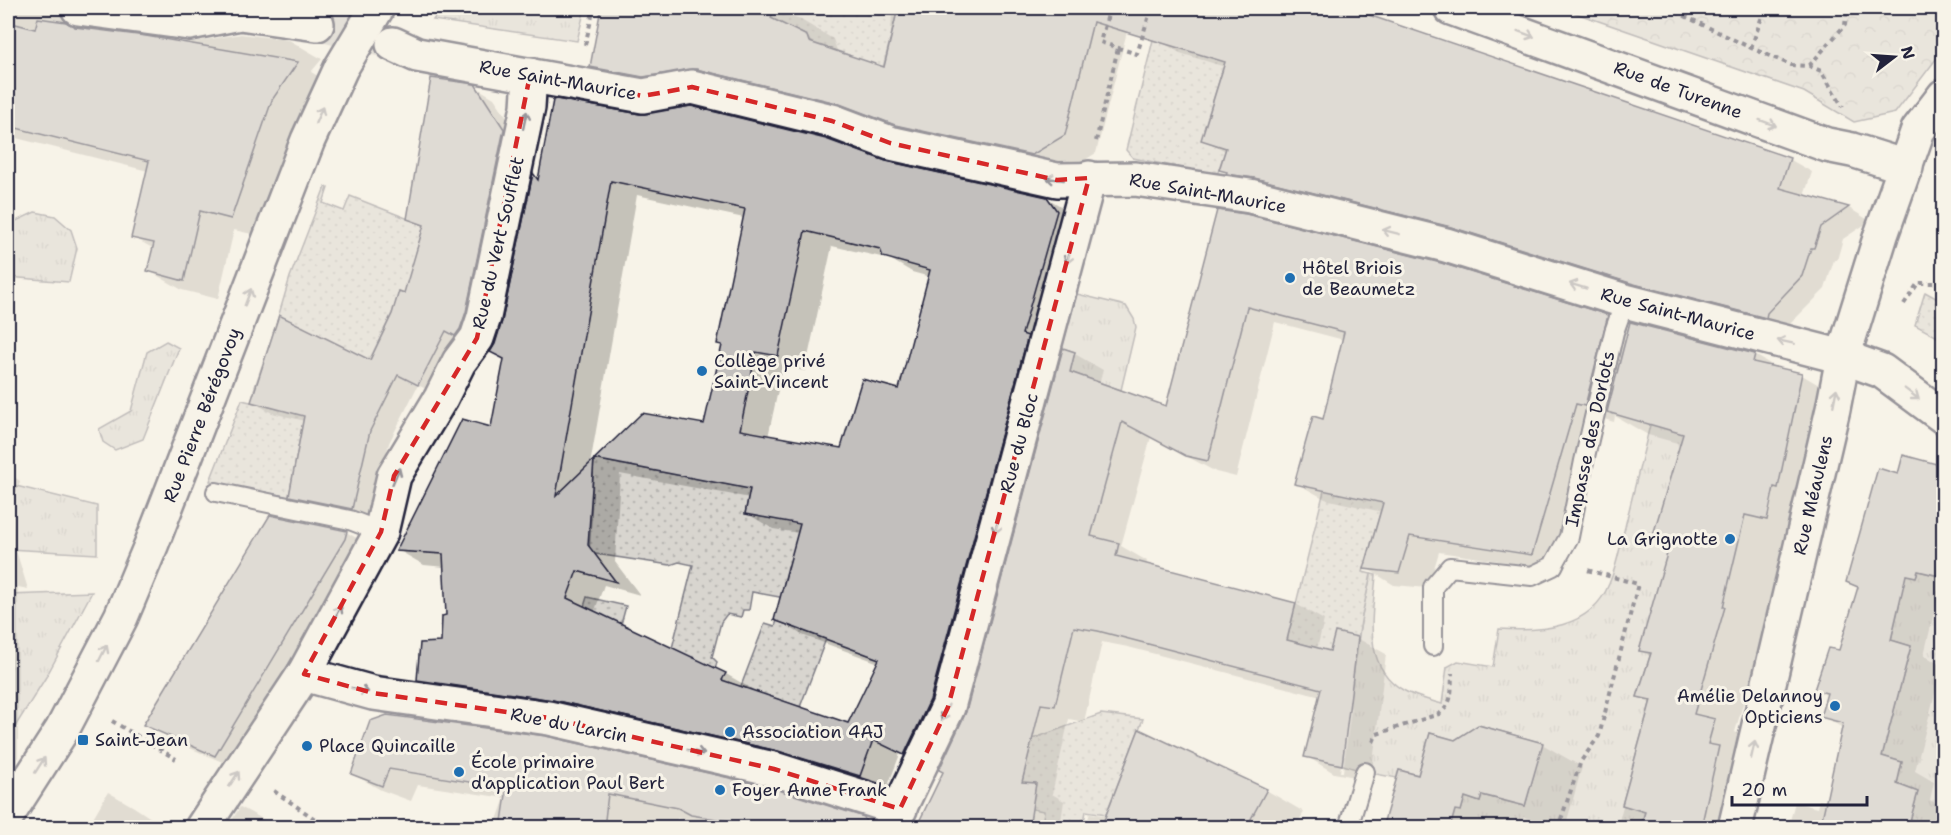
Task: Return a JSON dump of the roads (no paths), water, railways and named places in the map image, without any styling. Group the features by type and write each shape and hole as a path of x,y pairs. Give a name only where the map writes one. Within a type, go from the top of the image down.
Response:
{"street":[{"path":"78,8 189,23 240,13 317,24"},
{"name":"Rue Pierre Bérégovoy","path":"8,814 62,730 121,617 152,543 308,140 341,68 377,8"},
{"name":"Rue de Turenne","path":"1451,8 1827,145 1852,150 1906,167"},
{"name":"Rue Saint-Maurice","path":"393,44 417,55 643,96 692,87 832,121 890,143 1057,180 1135,179 1250,196 1446,246 1625,301 1843,357 1882,371 1944,417"},
{"name":"Rue du Vert Soufflet","path":"202,828 304,675 381,532 394,476 441,398 459,362 477,338 484,317 528,107 530,75"},
{"name":"Rue Méaulens","path":"1735,828 1833,409 1843,357 1881,235 1918,130 1944,96"},
{"name":"Rue du Bloc","path":"895,818 948,707 1089,178"},
{"name":"Rue du Larcin","path":"304,675 373,693 549,718 774,769 895,818"}],"lane":[{"name":"Impasse des Dorlots","path":"1433,646 1433,587 1450,567 1532,576 1553,566 1569,537 1606,364 1625,301"},
{"path":"216,492 350,520 381,532"},
{"path":"1348,828 1365,772"}],"tunnel":[{"path":"317,24 388,42"}],"place":[{"name":"Hôtel Briois de Beaumetz","path":"1290,278"},
{"name":"Collège privé Saint-Vincent","path":"702,371"},
{"name":"La Grignotte","path":"1730,539"},
{"name":"Amélie Delannoy Opticiens","path":"1835,706"},
{"name":"Association 4AJ","path":"730,732"},
{"name":"Saint-Jean","path":"83,740"},
{"name":"Place Quincaille","path":"307,746"},
{"name":"École primaire d'application Paul Bert","path":"459,772"},
{"name":"Foyer Anne Frank","path":"720,790"}]}
